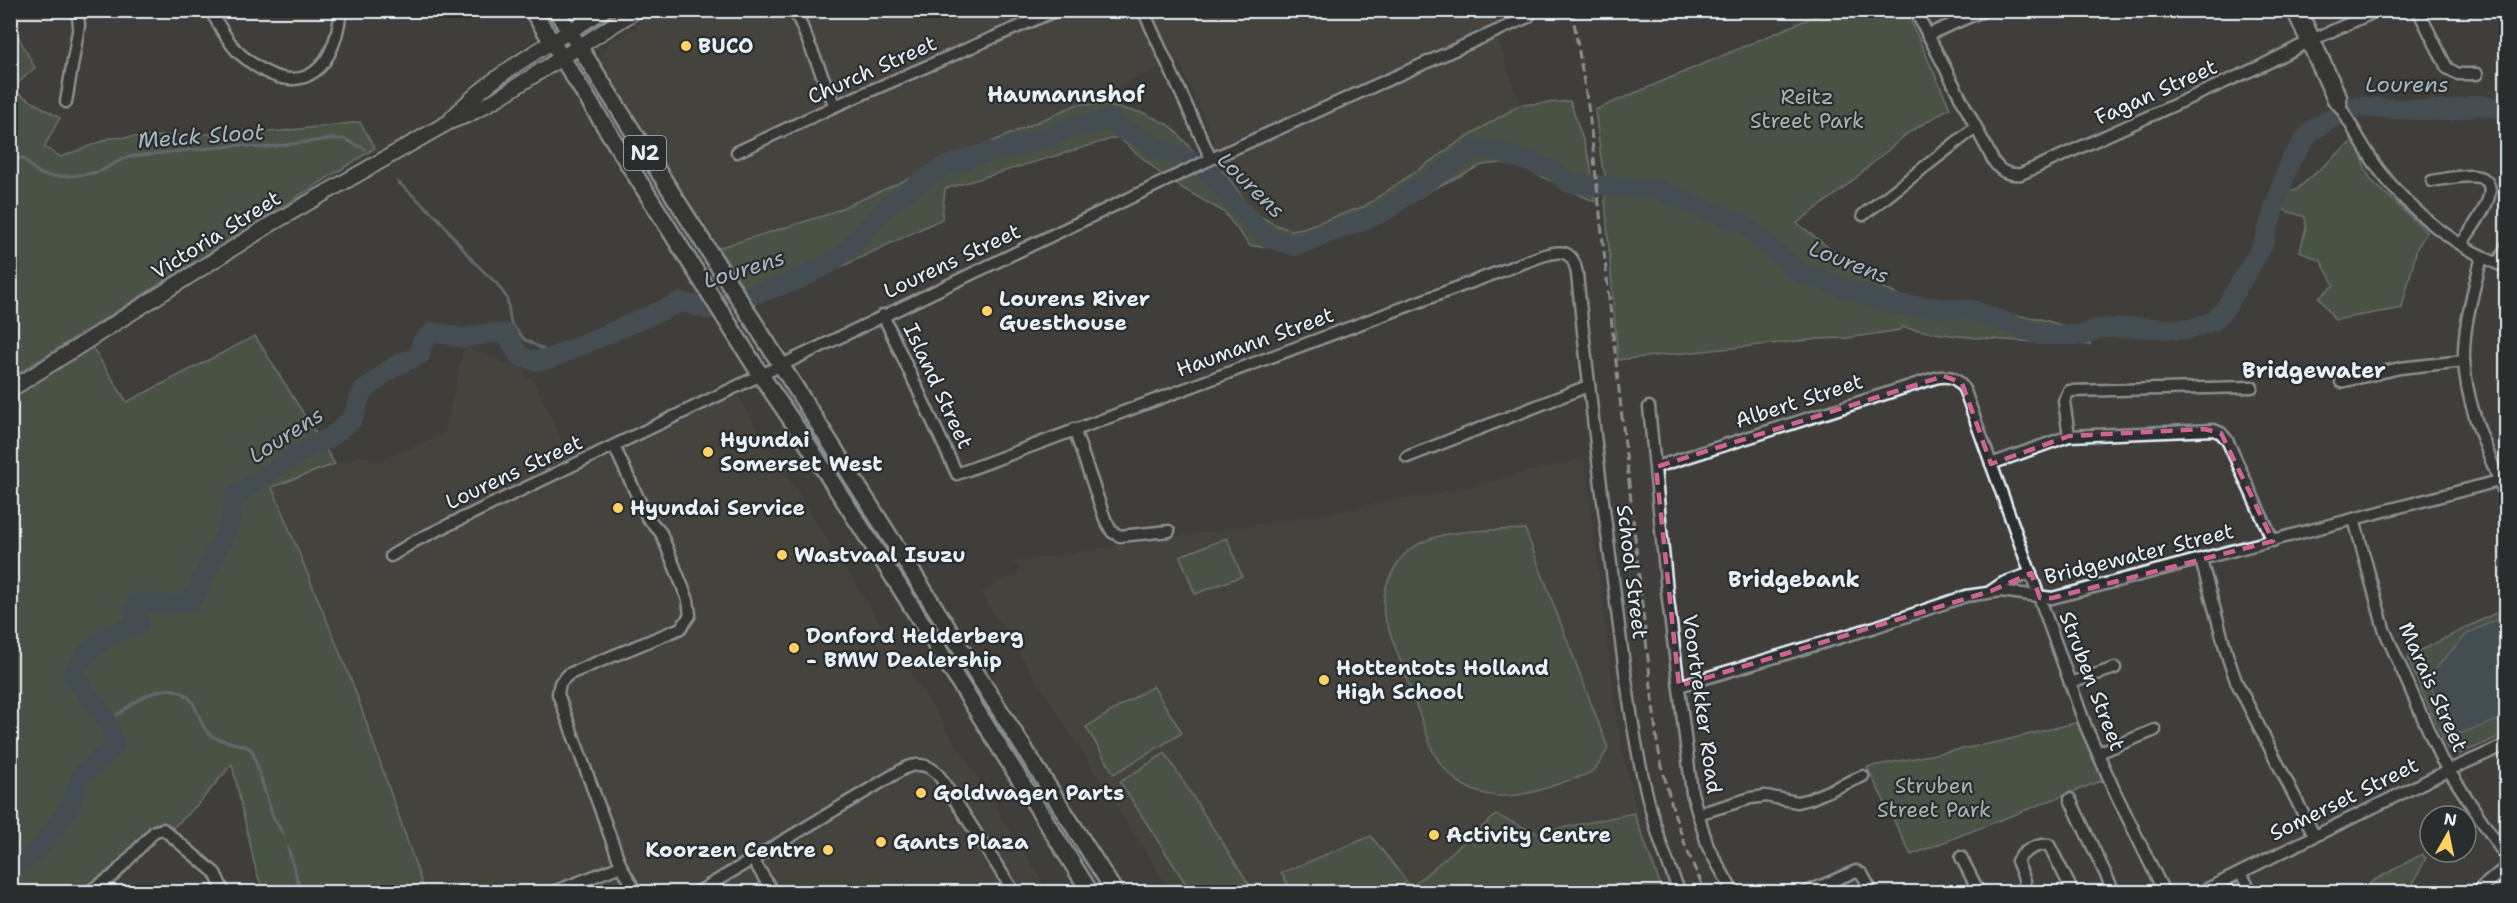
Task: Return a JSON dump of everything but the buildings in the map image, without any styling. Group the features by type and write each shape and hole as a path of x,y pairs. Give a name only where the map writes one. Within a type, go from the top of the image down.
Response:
{"highway":[{"name":"N2","path":"532,10 720,312 899,586 1090,892"},
{"name":"N2","path":"556,10 1115,892"}],"main road":[{"name":"Victoria Street","path":"449,122 466,104 534,52 604,10"},
{"name":"Victoria Street","path":"10,390 271,224 449,122 470,114 498,98 637,10"}],"street":[{"path":"66,102 79,26 77,10"},
{"path":"210,10 238,52 279,78 295,80 310,75 328,57 335,41 341,10"},
{"path":"795,10 835,106"},
{"name":"Church Street","path":"737,152 835,106 1057,10"},
{"path":"1143,10 1206,161"},
{"name":"Lourens Street","path":"391,556 415,541 614,446 780,363 1206,161 1528,17 1533,10"},
{"path":"1863,215 1976,128 1915,10"},
{"path":"1927,35 1985,10"},
{"path":"2292,10 2310,41 2341,108 2363,145 2400,194 2422,215 2482,256 2502,266 2506,247"},
{"path":"2301,10 2310,41"},
{"name":"Fagan Street","path":"1976,128 1998,168 2007,174 2021,174 2379,10"},
{"path":"2418,10 2447,68 2458,74 2477,74"},
{"path":"2432,181 2478,177 2486,181 2490,187 2490,198 2462,243"},
{"name":"Haumann Street","path":"957,474 1539,257 1558,252 1567,254"},
{"name":"School Street","path":"1567,254 1575,262 1588,386 1633,728 1649,803 1666,862 1680,892"},
{"path":"2482,256 2466,328 2464,361 2474,409 2503,480 2506,496"},
{"name":"Island Street","path":"883,315 957,474"},
{"path":"2341,382 2400,368 2464,361"},
{"name":"Albert Street","path":"1656,467 1935,378 1944,376 1956,378"},
{"name":"Struben Street","path":"1956,378 1962,383 2070,683 2098,753 2164,892"},
{"path":"1407,456 1588,386"},
{"path":"2069,436 2064,401 2069,391 2252,387"},
{"name":"Voortrekker Road","path":"1649,407 1667,591 1692,793 1708,847 1732,892"},
{"path":"1074,429 1105,519 1112,532 1120,536 1169,531"},
{"path":"1991,464 2069,436 2204,429 2221,433 2227,440 2273,541"},
{"path":"614,446 647,517 661,533 690,604 688,620 681,628 569,674 558,688 559,700 621,866 636,892"},
{"name":"Bridgewater Street","path":"1680,686 1875,627 1966,596 1991,591 2052,598 2503,480"},
{"name":"Marais Street","path":"2354,519 2384,629 2441,759 2506,857"},
{"path":"2201,560 2236,681 2314,835"},
{"path":"1991,591 2003,583 2031,573"},
{"path":"2070,683 2115,668"},
{"path":"2098,753 2155,730"},
{"name":"Somerset Street","path":"2201,892 2449,770 2506,746"},
{"path":"698,892 905,768 921,765 932,768 940,777 1014,892"},
{"path":"1698,814 1758,797 1780,798 1797,802 1810,799 1863,776"},
{"path":"2070,799 2114,892"},
{"path":"88,892 113,876 155,831 163,829 215,873 224,892"},
{"path":"2022,892 2025,881 2017,861 2024,853 2047,844 2073,892"},
{"path":"1961,857 1979,892"},
{"path":"753,860 773,892"},
{"path":"553,892 621,866"},
{"path":"2476,892 2506,867"},
{"path":"1807,892 1856,871 1862,874 1872,892"},
{"path":"2241,873 2251,892"}],"highlighted area":[{"path":"1944,376 1962,383 1991,464 2069,436 2204,429 2221,433 2273,541 2052,598 2040,598 2031,573 1991,591 1679,686 1656,467"}],"shaded area":[{"path":"659,10 1528,11 1493,25 1520,105 1466,137 1365,206 1303,228 1285,229 1257,216 1220,168 1214,140 1178,60 826,215 718,248 602,69 602,56 609,43"},
{"path":"1789,11 1827,11 1795,24"},
{"path":"464,346 523,369 528,378 533,379 571,460 730,384 1049,892 425,892 354,687 271,487 358,456 381,460 444,434"},
{"name":"Hottentots Holland High School","path":"1585,458 1618,727 1637,815 1665,892 1171,892 981,593 1010,576 1017,575 1020,566 1011,562 1323,514 1439,493"}],"green space":[{"name":"Reitz Street Park","path":"1827,11 1906,11 1950,108 1908,133 1839,192 1797,223 1877,285 1900,296 1970,306 1992,313 2037,318 2072,328 2091,326 2090,345 1971,337 1901,327 1900,330 1848,338 1618,360 1605,200 1605,173 1602,166 1595,110"},
{"path":"10,21 35,68 11,89 60,118 44,147 61,157 110,138 282,131 360,122 375,148 11,378"},
{"path":"1570,101 1590,161 1595,202 1528,170 1502,163 1482,165 1433,189 1375,223 1302,248 1250,246 1224,212 1168,180 1118,137 945,189 942,219 788,292 785,289 753,302 718,248 826,215 1078,104 1103,105 1144,113 1171,126 1194,152 1226,174 1253,213 1291,230 1365,206 1466,137 1520,105"},
{"path":"2357,140 2371,180 2427,232 2417,248 2402,308 2335,320 2319,297 2334,285 2321,261 2300,251 2306,227 2305,217 2284,210 2287,193 2296,190 2349,144"},
{"path":"255,336 335,464 272,487 354,687 425,892 264,892 256,871 232,764 176,825 163,831 150,828 114,866 81,890 75,892 11,892 11,399 92,347 127,402"},
{"path":"1525,529 1608,748 1596,768 1584,776 1522,794 1488,795 1458,782 1433,752 1384,616 1384,599 1388,581 1402,557 1430,539 1478,530"},
{"path":"1227,538 1242,576 1195,594 1180,556"},
{"path":"2506,608 2506,734 2460,754 2453,754 2447,748 2407,657"},
{"path":"1153,686 1182,733 1114,774 1086,727"},
{"name":"Struben Street Park","path":"2079,722 2103,780 1911,855 1867,767 1998,742"},
{"path":"1165,753 1254,892 1191,892 1120,782"},
{"path":"1634,813 1663,892 1284,892 1290,888 1281,873 1371,836 1411,887 1496,815 1537,833"},
{"path":"2418,856 2418,864 2423,864 2409,892 2353,892"}],"water":[{"path":"2506,615 2506,717 2462,733 2452,734 2427,678 2467,634"}],"waterway":[{"name":"Lourens","path":"10,869 38,851 71,805 80,777 115,745 108,722 73,674 86,654 100,642 139,623 133,611 140,602 172,605 191,602 228,528 235,496 294,456 331,437 353,418 362,392 393,367 420,355 422,342 432,332 464,338 491,333 507,334 519,356 534,361 549,359 681,302 709,309 795,281 832,262 847,250 890,203 942,168 972,157 1106,120 1147,140 1153,147 1180,156 1208,170 1233,202 1268,238 1295,246 1380,214 1475,148 1493,150 1551,169 1569,183 1658,190 1744,224 1799,272 1890,304 1971,310 2041,335 2084,335 2097,329 2135,327 2187,330 2214,321 2227,306 2263,244 2289,163 2310,132 2327,121 2356,107 2450,111 2476,105 2498,108 2506,106"},
{"name":"Melck Sloot","path":"10,160 23,158 41,174 62,176 97,172 133,156 241,145 259,148 344,139 365,149"},
{"name":"Melck Sloot","path":"398,182 438,218 473,261 497,284 507,298 511,324 524,339 556,356"},
{"path":"108,722 147,695 158,691 180,692 195,706 209,734 252,750 273,817 283,833"},
{"path":"288,848 301,892"}],"railway":[{"path":"1572,10 1589,112 1657,742 1676,819 1706,892"}],"place":[{"name":"BUCO","path":"686,46"},
{"name":"Lourens River Guesthouse","path":"987,311"},
{"name":"Hyundai Somerset West","path":"708,452"},
{"name":"Hyundai Service","path":"618,508"},
{"name":"Wastvaal Isuzu","path":"782,555"},
{"name":"Donford Helderberg - BMW Dealership","path":"794,648"},
{"name":"Hottentots Holland High School","path":"1324,680"},
{"name":"Goldwagen Parts","path":"921,793"},
{"name":"Activity Centre","path":"1434,835"},
{"name":"Gants Plaza","path":"881,842"},
{"name":"Koorzen Centre","path":"828,850"}],"district":[{"name":"Haumannshof","path":"1066,94"},
{"name":"Bridgewater","path":"2314,370"},
{"name":"Bridgebank","path":"1794,579"}]}
